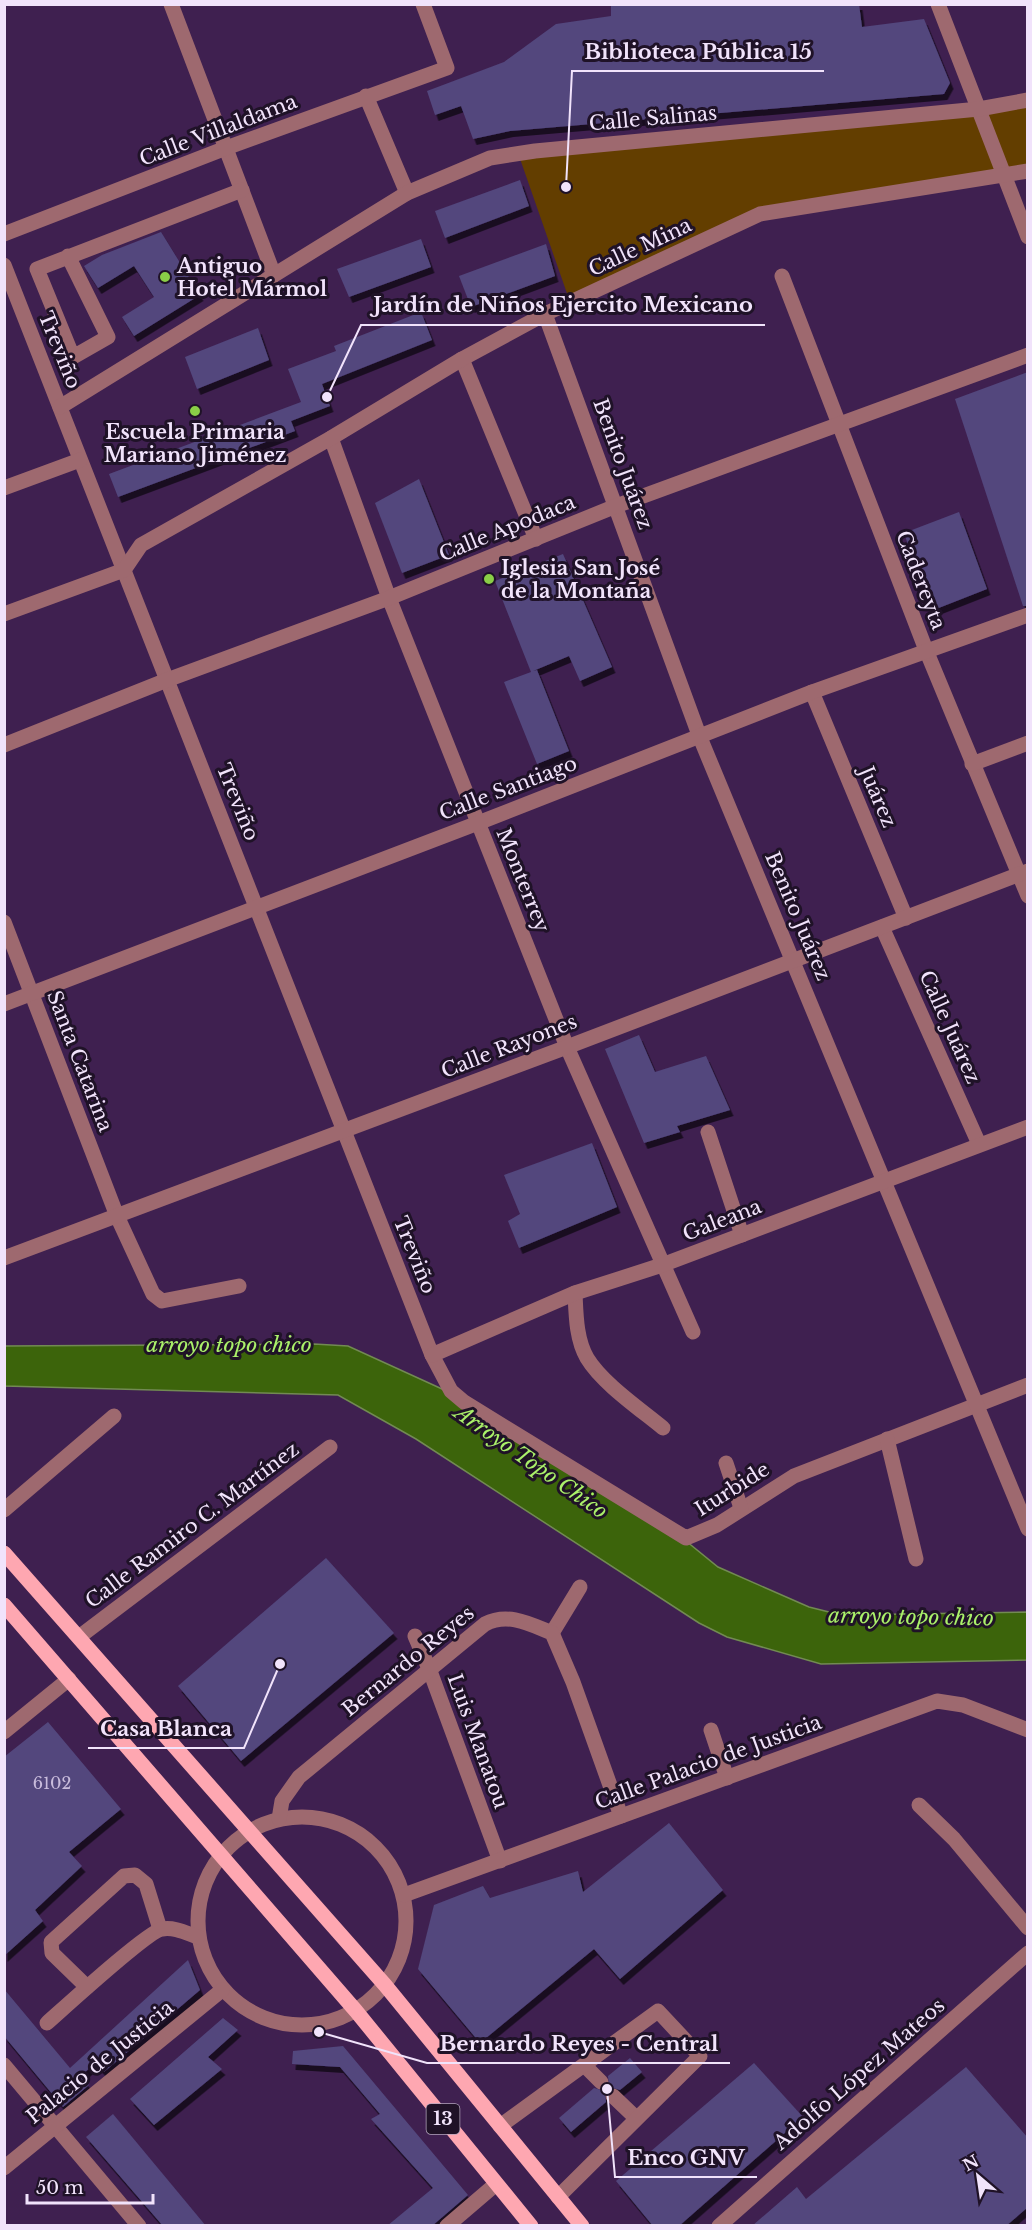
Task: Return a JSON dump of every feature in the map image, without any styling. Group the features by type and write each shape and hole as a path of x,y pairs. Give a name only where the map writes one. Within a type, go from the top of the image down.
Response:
{"main road":[{"name":"13","path":"4,1553 385,1985 582,2226"},
{"name":"13","path":"4,1605 356,2011 531,2226"}],"street":[{"path":"171,4 274,275"},
{"name":"Calle Villaldama","path":"4,234 226,148 447,68 423,4"},
{"path":"938,4 1028,237"},
{"path":"366,96 407,193"},
{"name":"Calle Salinas","path":"60,407 407,193 490,158 535,151 980,109 1028,100"},
{"name":"Calle Mina","path":"124,570 141,545 331,438 462,358 545,314 760,214 1028,171"},
{"path":"68,256 108,337 73,357 37,269 68,256 242,190"},
{"name":"Treviño","path":"4,265 432,1355"},
{"name":"Cadereyta","path":"782,276 838,425 972,764 1023,872 1028,896"},
{"name":"Benito Juárez","path":"545,314 699,735 1028,1529"},
{"name":"Calle Apodaca","path":"4,745 167,680 388,598 616,506 1028,355"},
{"path":"462,358 536,539"},
{"name":"Monterrey","path":"331,438 388,598 567,1047 693,1332"},
{"path":"4,488 80,460"},
{"path":"4,614 124,570"},
{"name":"Calle Santiago","path":"4,1004 478,823 812,692 1028,615"},
{"name":"Juárez","path":"812,692 906,918"},
{"path":"972,764 1028,744"},
{"name":"Calle Rayones","path":"4,1258 567,1047 1023,872"},
{"name":"Santa Catarina","path":"4,922 117,1216 153,1294 162,1301 239,1286"},
{"name":"Calle Juárez","path":"882,927 979,1144"},
{"name":"Galeana","path":"432,1355 575,1293 662,1265 1028,1127"},
{"path":"708,1132 742,1235"},
{"path":"575,1293 576,1323 586,1357 601,1375 663,1428"},
{"name":"Iturbide","path":"432,1355 452,1391 464,1402 686,1538 717,1525 794,1476 1028,1385"},
{"path":"4,1510 114,1416"},
{"path":"888,1439 916,1558"},
{"name":"Calle Ramiro C. Martínez","path":"79,1637 330,1447"},
{"path":"726,1464 741,1508"},
{"path":"580,1587 552,1633 573,1682 621,1816"},
{"name":"Bernardo Reyes","path":"279,1819 282,1801 299,1777 493,1620 510,1618 552,1633"},
{"name":"Luis Manatou","path":"415,1636 500,1861"},
{"path":"4,1732 69,1679"},
{"name":"Calle Palacio de Justicia","path":"404,1895 937,1701 963,1705 1028,1730"},
{"path":"711,1730 727,1778"},
{"path":"919,1806 954,1839 1028,1928"},
{"path":"311,1817 342,1824 361,1835 370,1841 391,1865 404,1895 407,1926 400,1957 385,1985 356,2011 328,2022 290,2025 270,2021 244,2009 222,1990 206,1965 198,1937 198,1907 206,1879 221,1854 249,1831 279,1819 311,1817"},
{"path":"87,1987 52,1953 51,1942 124,1876 135,1875 146,1884 160,1929"},
{"path":"48,2023 87,1987 160,1929 176,1929 198,1937"},
{"name":"Adolfo López Mateos","path":"719,2226 1028,1953"},
{"name":"Palacio de Justicia","path":"4,2168 222,1990"},
{"path":"500,2126 658,2011 700,2056 558,2197"},
{"path":"4,2065 139,2226"},
{"path":"585,2066 601,2082"},
{"path":"612,2096 636,2118"},
{"path":"447,2226 496,2184"}],"shaded area":[{"path":"1027,100 1027,171 761,214 570,302 518,153"}],"water":[{"path":"314,1344 348,1346 453,1394 675,1532 718,1567 809,1607 841,1615 1027,1612 1027,1660 821,1664 727,1637 699,1623 416,1439 338,1395 5,1386 5,1346"}],"building":[{"path":"611,4 859,4 862,27 924,19 950,83 944,94 510,131 473,139 461,106 435,115 427,91 504,62 556,24 611,16"},
{"path":"520,180 529,206 445,238 435,211"},
{"name":"Antiguo Hotel Mármol","path":"161,232 200,295 134,336 122,317 154,297 134,266 98,288 84,266 102,255"},
{"path":"421,239 431,267 349,297 337,269"},
{"path":"546,244 555,276 471,307 459,276"},
{"path":"421,312 432,340 322,384 330,406 291,421 295,431 118,497 109,474 301,402 288,369 336,351 334,346"},
{"path":"258,328 269,360 197,389 185,357"},
{"path":"1028,372 1028,606 1023,606 955,399"},
{"path":"419,479 449,555 402,573 375,503"},
{"path":"959,512 987,589 931,611 904,533"},
{"path":"563,554 612,667 580,681 569,656 533,671 537,670 569,751 537,764 504,682 531,672 495,581"},
{"path":"639,1035 655,1072 706,1056 730,1110 677,1126 680,1132 644,1143 605,1049"},
{"path":"592,1143 617,1207 519,1248 508,1221 520,1214 504,1175"},
{"path":"326,1558 394,1633 241,1761 178,1686"},
{"path":"48,1722 121,1809 69,1852 82,1866 35,1910 43,1921 4,1956 4,1757"},
{"path":"669,1823 723,1890 620,1979 594,1949 480,2043 418,1969 434,1905 483,1886 490,1898 578,1871 583,1892"},
{"path":"188,1960 200,1990 104,2072 95,2063 81,2076 89,2085 63,2107 4,2036 4,1989 70,2068"},
{"path":"223,2018 238,2030 208,2057 222,2069 154,2125 130,2099"},
{"path":"343,2046 468,2195 432,2226 387,2226 433,2188 371,2119 380,2114 340,2067 292,2064 293,2051"},
{"path":"630,2058 642,2072 620,2090 609,2087 608,2076"},
{"path":"754,2063 803,2117 679,2226 653,2226 616,2181"},
{"path":"966,2067 1028,2138 1028,2207 1006,2226 752,2226 797,2187 806,2199"},
{"path":"594,2088 605,2091 606,2102 571,2132 559,2118"},
{"path":"113,2114 206,2226 163,2226 86,2137"}],"place":[{"name":"Biblioteca Pública 15","path":"566,187"},
{"name":"Antiguo Hotel Mármol","path":"165,277"},
{"name":"Jardín de Niños Ejercito Mexicano","path":"327,397"},
{"name":"Escuela Primaria Mariano Jiménez","path":"195,411"},
{"name":"Iglesia San José de la Montaña","path":"489,579"},
{"name":"Casa Blanca","path":"280,1664"},
{"name":"Bernardo Reyes - Central","path":"319,2032"},
{"name":"Enco GNV","path":"607,2089"}],"water label":[{"name":"arroyo topo chico","path":"229,1345"},
{"name":"Arroyo Topo Chico","path":"531,1462"},
{"name":"arroyo topo chico","path":"911,1617"}]}
